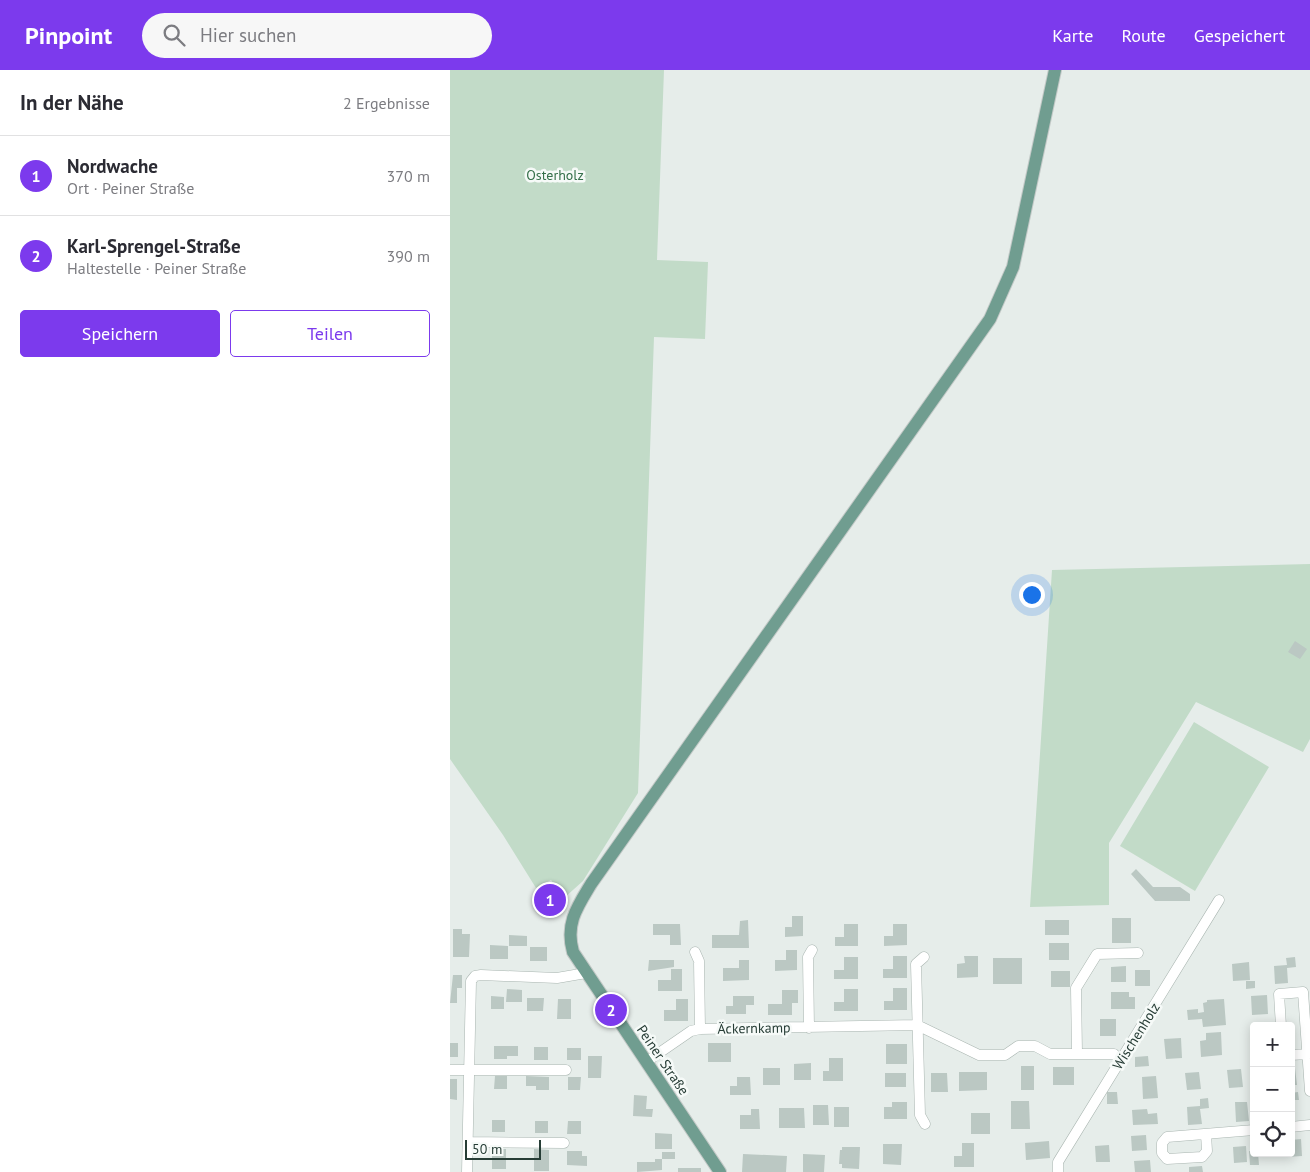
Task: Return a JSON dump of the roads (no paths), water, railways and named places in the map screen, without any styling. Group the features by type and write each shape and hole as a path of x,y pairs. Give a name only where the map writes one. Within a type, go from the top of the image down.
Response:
{"main road":[{"name":"Peiner Straße","path":"720,1172 573,952 570,935 576,908 591,884 990,319 1013,267 1055,70"}],"street":[{"name":"Wischenholz","path":"1058,1172 1058,1162 1219,900"},
{"name":"Äckernkamp","path":"809,1028 808,957 812,950"},
{"name":"Äckernkamp","path":"695,952 699,961 700,1029"},
{"path":"1077,1053 1076,988 1097,954 1138,953"},
{"path":"924,957 916,964 920,1115 925,1124"},
{"path":"467,1172 470,988 475,976 557,978 586,973"},
{"path":"1281,1022 1279,994 1303,992 1310,1092"},
{"name":"Äckernkamp","path":"646,1062 691,1031 700,1029 917,1025 979,1055 1005,1055 1018,1046 1035,1046 1050,1054 1114,1054"},
{"path":"1295,1056 1308,1054"},
{"path":"450,1070 566,1070"},
{"path":"1295,1127 1310,1125"},
{"path":"1206,1134 1250,1130"},
{"path":"468,1142 564,1143"}],"place":[{"name":"Nordwache","path":"550,900"},
{"name":"Karl-Sprengel-Straße","path":"611,1010"}],"park label":[{"name":"Osterholz","path":"555,175"}]}
